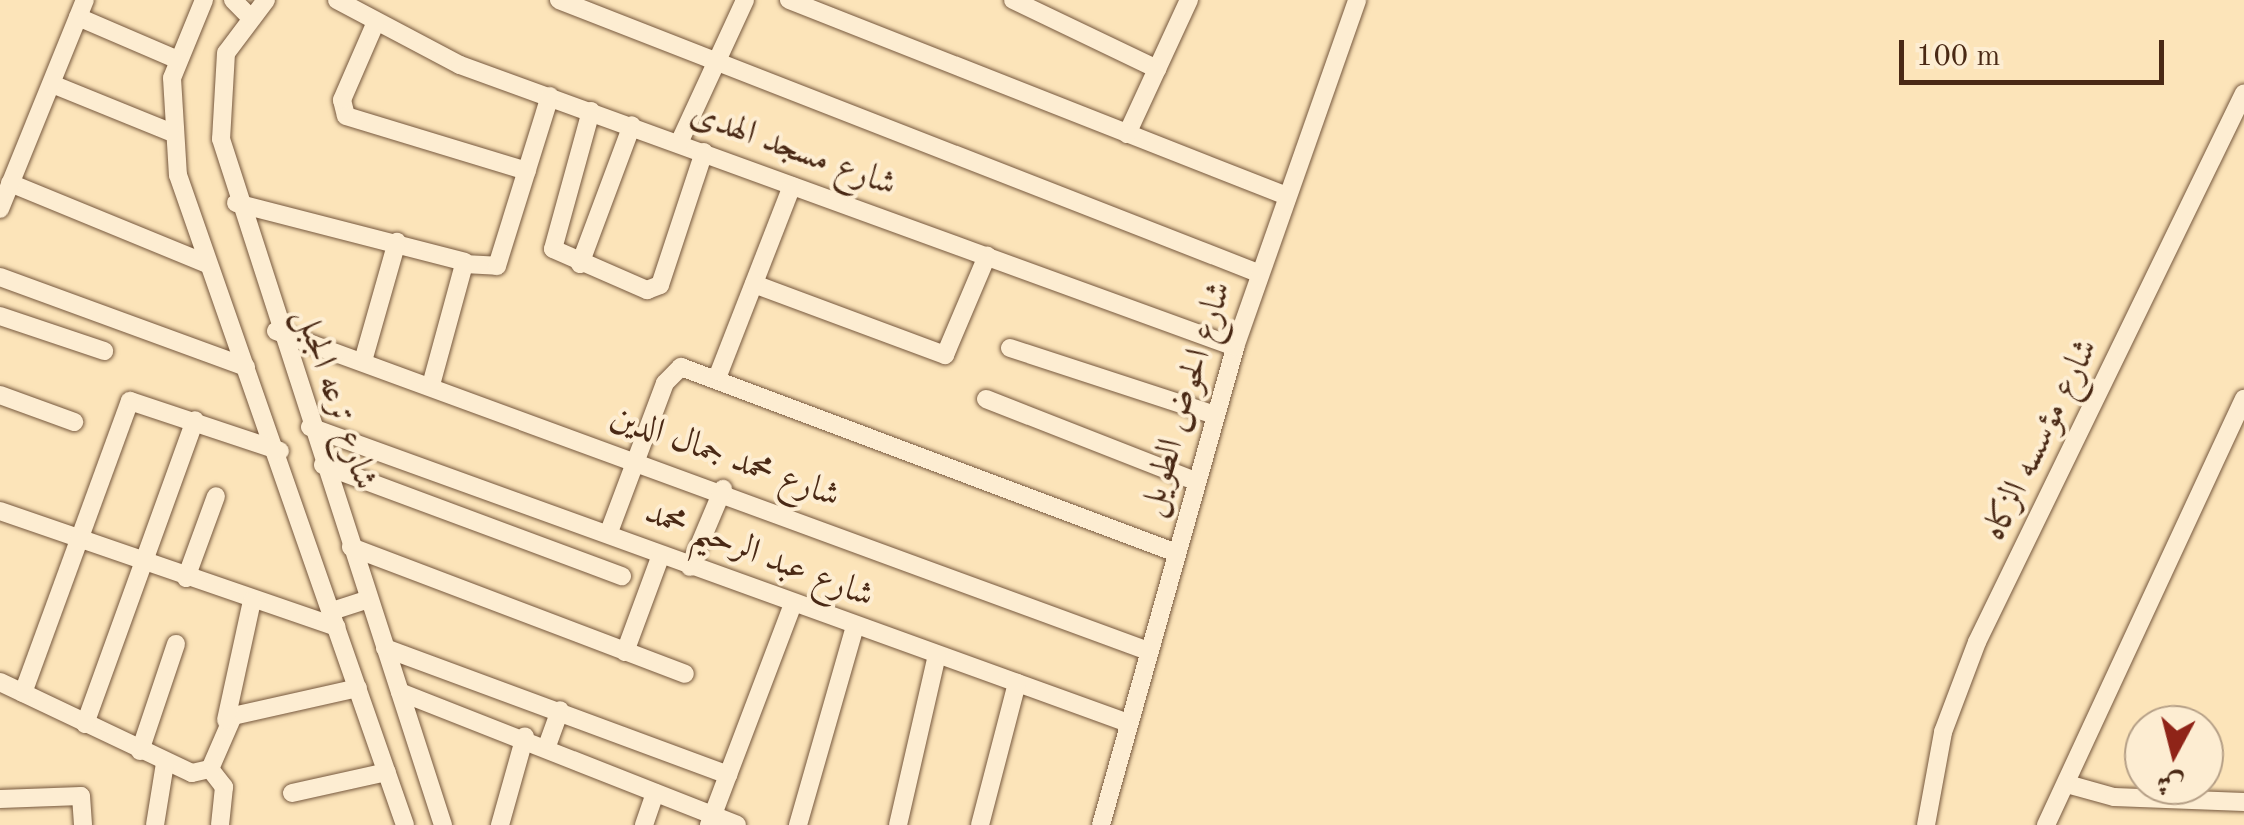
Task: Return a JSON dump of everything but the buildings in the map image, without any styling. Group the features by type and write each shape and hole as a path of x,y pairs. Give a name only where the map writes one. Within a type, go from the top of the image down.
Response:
{"street":[{"name":"شارع ترعه الجبل","path":"204,0 176,59 170,132 205,263 280,450 406,825"},
{"path":"232,0 249,16"},
{"name":"شارع ترعه الجبل","path":"266,0 249,16 226,53 217,96 236,203 443,825"},
{"name":"شارع مسجد الهدى","path":"336,0 374,24 550,96 1235,346"},
{"path":"558,0 1258,273"},
{"path":"680,143 745,0"},
{"path":"789,0 1284,194"},
{"path":"1013,0 1157,69"},
{"path":"1127,134 1189,0"},
{"name":"شارع الحوض الطويل","path":"1100,825 1235,346 1284,194 1358,0"},
{"path":"0,209 82,8 176,59"},
{"path":"374,24 342,100 346,116 526,171"},
{"path":"52,84 170,132"},
{"name":"شارع مؤسسه الزكاه","path":"1926,825 1943,732 1971,657 2244,93"},
{"path":"236,203 465,262 497,266 550,96"},
{"path":"591,110 552,245 580,264 647,290 660,285 704,152"},
{"path":"580,264 632,126"},
{"path":"10,183 205,263"},
{"path":"717,378 792,186"},
{"path":"363,360 397,242"},
{"path":"754,284 945,356 988,256"},
{"path":"431,385 465,262"},
{"path":"0,277 246,367"},
{"path":"0,316 104,351"},
{"name":"شارع محمد جمال الدين","path":"276,331 723,489 1148,651"},
{"path":"1010,348 1215,415"},
{"path":"609,532 673,370 717,378 1174,552"},
{"path":"0,395 74,422"},
{"path":"2046,825 2244,399"},
{"path":"986,400 1195,481"},
{"path":"23,693 76,538 130,401 280,450"},
{"path":"85,724 195,420"},
{"name":"شارع عبد الرحيم محمد","path":"310,427 609,532 659,560 690,566 1128,723"},
{"path":"323,465 622,576"},
{"path":"690,566 723,489"},
{"path":"186,578 216,496"},
{"path":"0,511 252,601 334,619 369,598"},
{"path":"351,547 685,674"},
{"path":"626,652 659,560"},
{"path":"210,769 226,720 252,601"},
{"path":"711,821 793,604"},
{"path":"798,825 855,626"},
{"path":"140,751 176,644"},
{"path":"385,648 560,710 728,776"},
{"path":"898,825 937,655"},
{"path":"0,682 165,763 210,769 224,787 220,825"},
{"path":"980,825 1017,684"},
{"path":"226,720 358,688"},
{"path":"400,692 525,736 711,821 738,825"},
{"path":"548,746 560,710"},
{"path":"500,825 525,736"},
{"path":"154,825 165,763"},
{"path":"292,792 387,772"},
{"path":"2066,784 2114,796 2244,802"},
{"path":"644,825 655,793"},
{"path":"0,800 81,796 82,825"}]}
